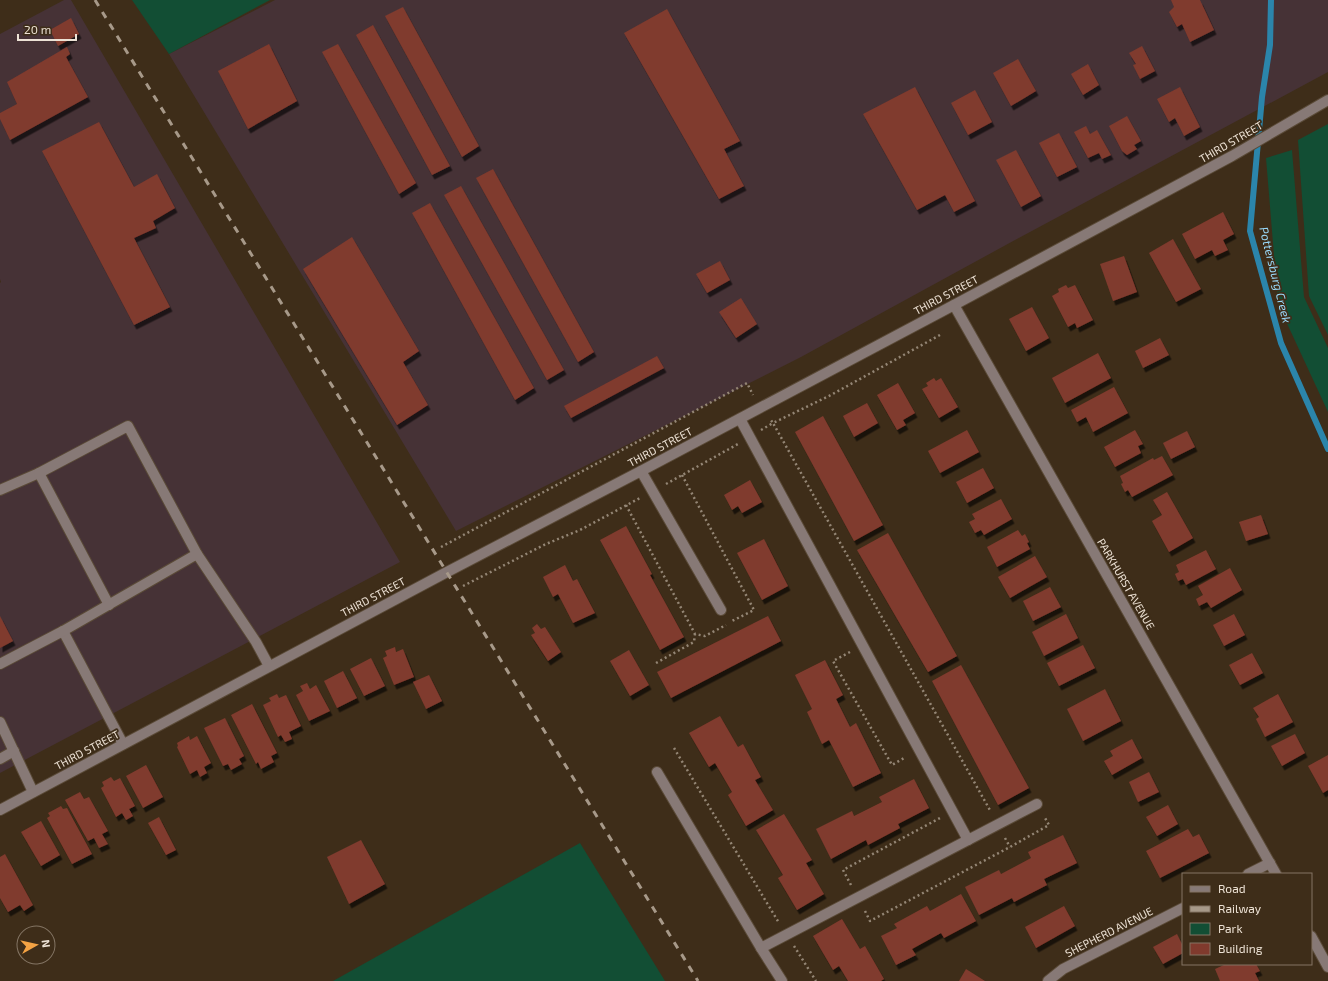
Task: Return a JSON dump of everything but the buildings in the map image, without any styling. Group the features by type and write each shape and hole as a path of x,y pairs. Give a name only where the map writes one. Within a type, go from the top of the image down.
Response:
{"street":[{"name":"THIRD STREET","path":"0,810 269,666 642,471 740,419 759,407 954,305 1232,156 1328,100"},
{"name":"PARKHURST AVENUE","path":"954,305 1275,873"},
{"path":"740,419 968,840"},
{"path":"0,490 38,473 128,426 197,554 256,642 269,666"},
{"path":"642,471 720,610"},
{"path":"38,473 108,605"},
{"path":"0,664 63,631 197,554"},
{"path":"63,631 124,744"},
{"path":"0,722 33,792"},
{"path":"0,759 14,751"},
{"path":"657,772 782,981"},
{"path":"761,948 1037,804"},
{"path":"1250,873 1270,863"},
{"name":"SHEPHERD AVENUE","path":"1048,981 1063,969 1182,909"},
{"path":"1312,938 1328,967"}],"path":[{"path":"464,586 546,544 580,530 737,445 773,422 829,396 940,335"},
{"path":"441,547 748,383 759,407 773,422 1010,847"},
{"path":"656,663 694,642 695,634"},
{"path":"852,650 833,661 892,765 907,756"},
{"path":"674,748 816,981"},
{"path":"858,898 870,921 1049,825 1037,804"},
{"path":"845,889 852,886 843,870 942,817"}],"shaded area":[{"path":"64,0 71,0 400,562 0,773 0,34"},
{"path":"275,0 1328,0 1328,72 801,357 456,531 169,54"}],"green space":[{"path":"132,0 270,0 169,54"},
{"path":"1328,124 1328,335 1309,296 1298,140"},
{"path":"1292,150 1304,297 1328,348 1328,412 1278,304 1266,158"},
{"path":"580,843 665,981 333,981"}],"waterway":[{"name":"Pottersburg Creek","path":"1271,0 1270,45 1262,97 1250,231 1281,343 1328,449"}],"railway":[{"path":"95,0 698,981"}]}
